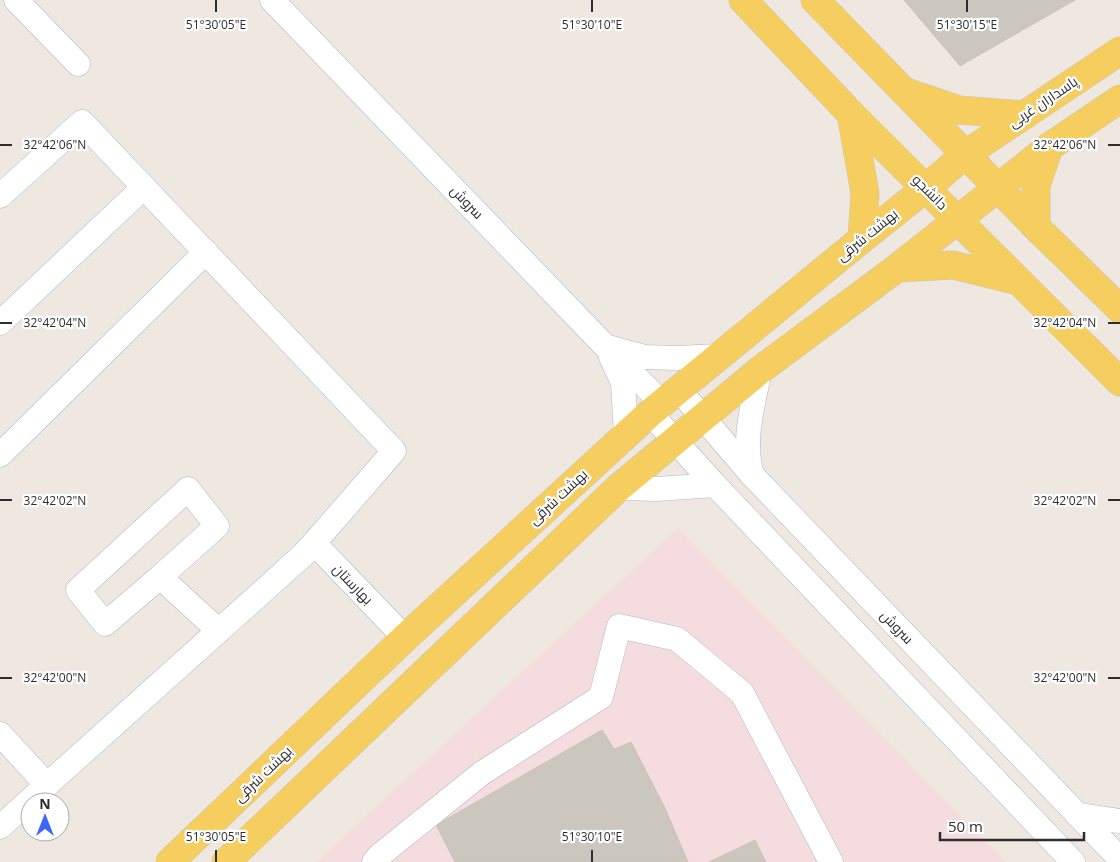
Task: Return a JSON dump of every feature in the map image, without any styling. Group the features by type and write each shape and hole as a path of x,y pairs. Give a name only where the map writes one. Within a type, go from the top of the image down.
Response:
{"main road":[{"name":"دانشجو","path":"743,0 852,114 1120,382"},
{"path":"815,0 1036,227 1120,309"},
{"name":"پاسداران غربی","path":"966,154 1120,51"},
{"path":"902,90 959,110 1024,114"},
{"path":"226,862 618,488 760,370 897,268 1049,147 1120,99"},
{"path":"852,114 865,193 862,239"},
{"path":"1036,227 1036,186 1049,147"},
{"name":"بهشت شرقی","path":"170,862 405,638 626,434 966,154"},
{"path":"897,268 953,265 1018,281"}],"street":[{"path":"16,0 78,64"},
{"name":"سروش","path":"272,0 606,347 664,402 703,417 752,475 1120,861"},
{"path":"0,196 82,122 394,451 308,550 0,827"},
{"path":"0,323 144,187"},
{"path":"0,454 206,252"},
{"path":"606,347 645,357 720,356"},
{"path":"606,347 624,383 626,434"},
{"path":"752,475 748,458 749,420 760,370"},
{"name":"سروش","path":"664,402 675,440 715,485 1053,851 1073,862"},
{"path":"618,488 657,489 715,485"},
{"path":"188,489 217,526 160,577 105,624 78,590 188,489"},
{"name":"بهارستان","path":"308,550 405,638"},
{"path":"160,577 219,631"},
{"path":"374,862 380,855 482,773 601,697 619,626 677,639 742,693 831,862"},
{"path":"0,734 47,785"},
{"path":"1078,815 1120,821"}],"shaded area":[{"path":"678,528 1006,862 316,862"}],"building":[{"path":"904,0 1075,0 960,66"},
{"path":"602,730 614,749 631,742 664,806 688,862 455,862 436,825"},
{"path":"755,840 766,862 709,862"}]}
